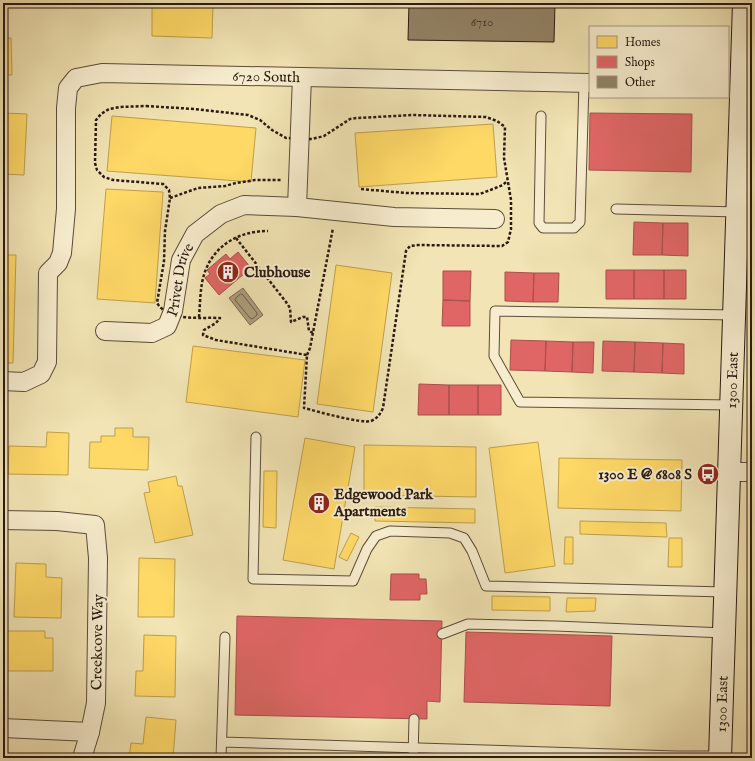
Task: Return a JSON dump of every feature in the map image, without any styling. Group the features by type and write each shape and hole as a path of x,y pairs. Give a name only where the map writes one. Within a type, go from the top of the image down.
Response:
{"main road":[{"name":"1300 East","path":"720,757 734,315 740,209 741,81 744,3"}],"street":[{"name":"6720 South","path":"3,381 24,382 41,374 47,362 48,273 58,263 62,252 66,209 66,108 68,88 76,78 102,73 587,83"},
{"path":"297,207 302,77"},
{"name":"Privet Drive","path":"105,331 152,333 167,326 171,315 181,260 195,234 221,214 244,205 297,207 394,217 496,219"},
{"path":"729,472 752,472"},
{"name":"Creekcove Way","path":"3,520 57,521 95,525 98,558 96,695 90,732 82,758"},
{"path":"3,728 90,732"}],"lane":[{"path":"541,116 539,223 543,228 574,228 580,222 587,83"},
{"path":"616,209 740,209"},
{"path":"732,405 520,402 494,356 495,311 734,315"},
{"path":"256,437 253,579 352,581 367,549 376,536 390,531 450,533 464,538 472,551 486,586 726,592"},
{"path":"442,634 468,624 724,633"},
{"path":"221,758 225,637"},
{"path":"413,758 414,719"},
{"path":"222,742 720,757"}],"path":[{"path":"307,355 210,338 203,335 204,330 216,323 220,318 181,317 171,315 160,308 157,303 164,261 165,231 170,198 169,190 163,184 113,180 104,177 97,170 95,164 96,120 101,114 109,109 146,106 194,109 248,115 260,120 272,130 286,138 312,138 324,136 350,120 357,118 413,115 486,118 497,121 506,127 504,158 511,200 508,242 502,246 418,244 410,246 406,251 383,408 379,416 370,421 360,422 304,408 307,355 310,348 336,212"},
{"path":"170,198 198,188 225,186 255,180 289,180"},
{"path":"361,189 406,193 480,194 503,185 507,181"},
{"path":"199,317 201,284 210,260 218,249 246,233 268,231"},
{"path":"236,238 290,308 291,322 303,316 307,317 309,331 313,333"}],"water":[{"path":"243,288 263,315 250,325 229,298"}],"building: Homes":[{"path":"3,3 7,22 3,23"},
{"path":"152,3 213,3 212,38 152,36"},
{"path":"11,38 12,75 3,75 3,39"},
{"path":"3,113 27,114 24,175 3,174"},
{"path":"112,116 256,128 251,182 107,171"},
{"path":"493,124 497,177 359,187 355,133"},
{"path":"106,189 163,192 155,303 97,299"},
{"path":"3,255 16,255 13,363 3,363"},
{"path":"336,265 392,273 373,412 317,404"},
{"path":"193,346 305,360 298,417 186,402"},
{"path":"115,428 133,428 133,437 149,437 148,470 89,468 90,442 101,442 101,436 115,436"},
{"path":"47,432 69,433 68,475 8,474 9,446 46,447"},
{"name":"Edgewood Park Apartments","path":"305,438 355,447 334,569 283,560"},
{"path":"538,442 555,566 505,573 489,448"},
{"name":"Edgewood Park Apartments","path":"364,445 476,447 476,497 364,495"},
{"path":"559,458 682,460 681,511 558,508"},
{"path":"264,471 277,471 276,528 263,527"},
{"path":"176,476 178,486 182,486 193,535 155,543 144,493 150,492 148,482"},
{"path":"375,507 475,509 475,523 375,521"},
{"path":"580,521 666,523 667,537 580,534"},
{"path":"351,533 359,537 347,561 339,557"},
{"path":"565,537 573,537 573,564 564,564"},
{"path":"669,538 682,538 682,567 668,567"},
{"path":"139,558 175,559 174,617 138,617"},
{"path":"16,563 46,564 46,577 62,578 61,618 14,617"},
{"path":"492,596 550,597 550,611 492,610"},
{"path":"567,598 596,598 595,611 566,612"},
{"path":"3,631 45,631 45,638 53,638 53,671 3,671"},
{"path":"144,635 176,636 175,697 135,696 136,671 143,671"},
{"path":"146,717 176,720 173,758 129,758 131,743 143,744"}],"building: Shops":[{"path":"590,113 692,114 691,172 589,170"},
{"path":"634,222 663,223 662,255 633,255"},
{"path":"663,223 688,223 688,256 662,255"},
{"name":"Clubhouse","path":"238,252 251,268 219,295 205,278 210,274 207,270 226,254 230,259"},
{"path":"606,270 634,270 634,299 606,299"},
{"path":"634,270 664,270 664,299 634,299"},
{"path":"664,270 686,270 686,299 664,299"},
{"path":"443,271 471,271 470,301 443,300"},
{"path":"505,272 534,273 533,302 505,301"},
{"path":"534,273 559,273 558,302 533,302"},
{"path":"443,300 470,301 470,326 442,326"},
{"path":"511,340 546,341 545,371 510,370"},
{"path":"546,341 573,342 572,372 545,371"},
{"path":"603,341 635,342 634,372 602,371"},
{"path":"573,342 594,342 593,373 572,372"},
{"path":"635,342 663,343 662,373 634,372"},
{"path":"663,343 684,344 684,374 662,373"},
{"path":"419,384 449,385 449,415 418,415"},
{"path":"449,385 478,385 478,415 449,415"},
{"path":"478,385 501,385 501,415 478,415"},
{"path":"391,574 419,574 419,579 426,579 427,594 420,594 420,600 390,600"},
{"path":"237,616 442,621 440,702 427,701 427,719 235,715"},
{"path":"466,632 612,636 610,706 464,702"}],"building: Other":[{"path":"409,3 555,3 554,42 408,40"}],"place":[{"name":"Clubhouse","path":"228,272"},
{"name":"1300 E @ 6808 S","path":"708,474"},
{"name":"Edgewood Park Apartments","path":"319,503"}]}
